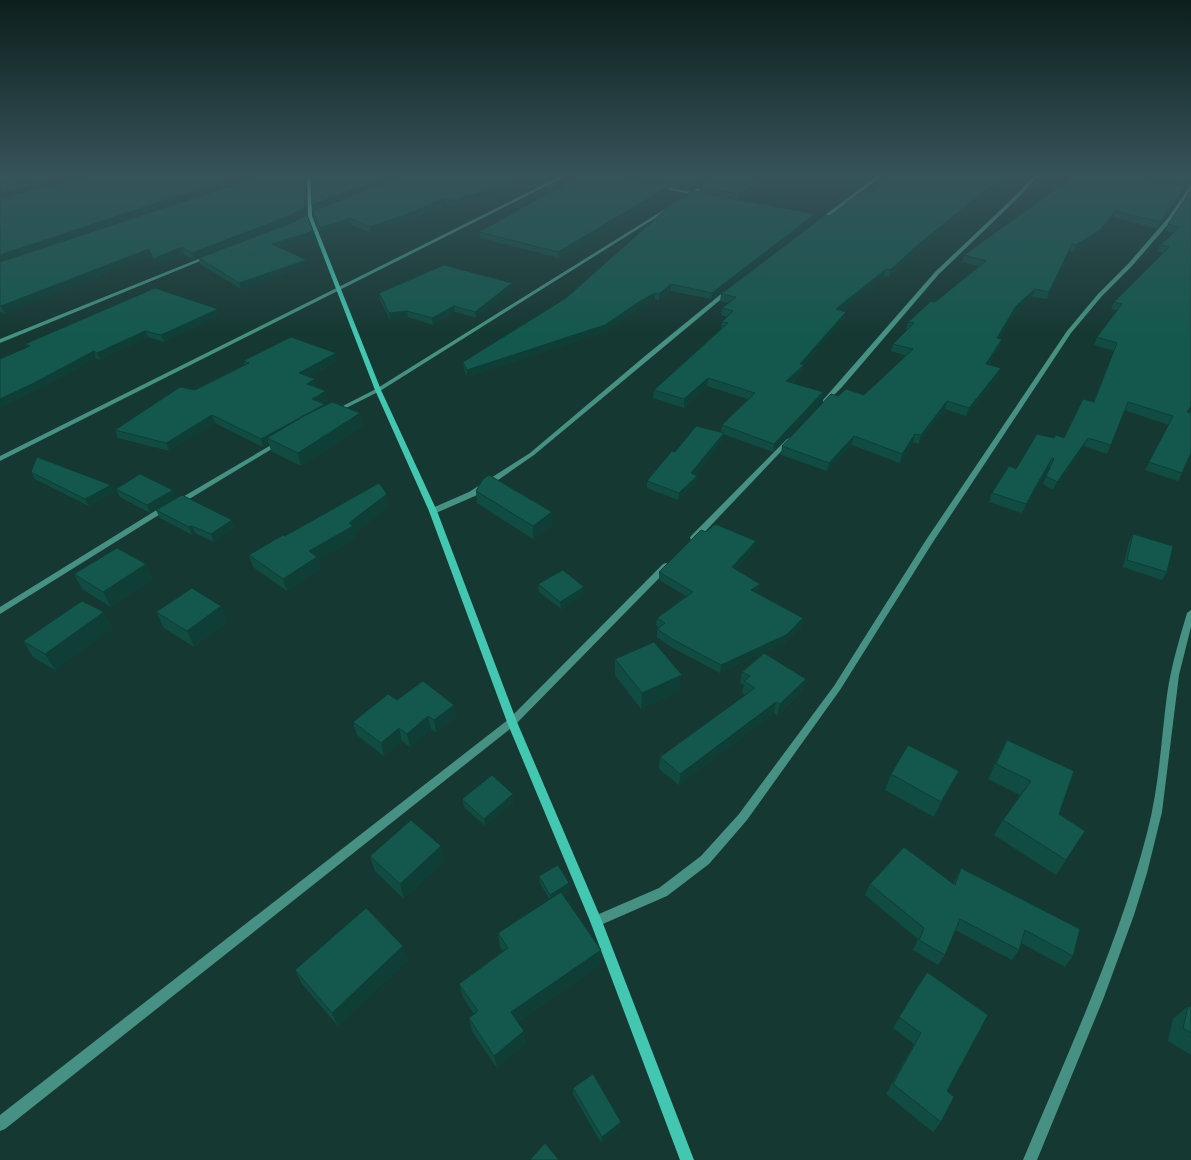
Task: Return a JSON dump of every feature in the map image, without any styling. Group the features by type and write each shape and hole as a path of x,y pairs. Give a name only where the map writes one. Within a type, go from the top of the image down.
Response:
{"street":[{"path":"315,227 378,390 433,511 512,722 596,920 687,1160"},
{"path":"0,459 461,227"},
{"path":"330,414 378,390 639,227"},
{"path":"822,405 935,274 984,227"},
{"path":"596,920 663,892 705,860 743,817 837,688 929,542 1069,332 1100,295 1130,265 1163,227"},
{"path":"0,342 214,255"},
{"path":"433,511 472,494 532,454 732,288"},
{"path":"686,546 796,433"},
{"path":"0,611 127,532 285,439"},
{"path":"0,1124 512,722 669,563"},
{"path":"1030,1160 1132,908 1154,830 1165,760 1175,675 1183,637 1191,613"}],"building":[{"path":"0,227 84,227 0,255"},
{"path":"106,227 260,227 192,253 182,247 153,259 149,249 1,306 0,262"},
{"path":"280,227 312,227 313,231 272,244 307,260 239,283 199,258"},
{"path":"488,227 600,227 558,252 479,232"},
{"path":"646,227 798,227 712,293 671,284 659,294 655,293 637,303 605,325 467,370 463,362 566,298"},
{"path":"809,227 940,227 890,270 886,269 836,309 846,312 800,364 804,365 786,381 823,392 774,444 722,425 755,393 708,378 684,399 654,390 728,323 722,322 733,311 722,308 736,297 721,294"},
{"path":"1003,227 1102,227 1076,245 1072,244 1049,292 1035,289 1016,306 997,338 1002,339 986,364 1001,368 969,408 947,401 921,435 915,434 902,454 854,436 829,463 782,446 831,394 838,396 846,389 864,395 913,349 893,344 914,323 908,322 931,301 935,302 986,261 964,255"},
{"path":"1180,227 1191,227 1191,406 1187,412 1191,413 1191,453 1182,473 1149,462 1173,416 1128,402 1111,445 1088,438 1057,482 1046,476 1054,459 1052,458 1026,504 992,493 1009,466 1016,469 1037,434 1054,438 1056,435 1064,438 1083,399 1094,402 1117,343 1097,337 1122,304 1114,302 1169,247 1160,245"},
{"path":"444,265 512,283 475,312 454,306 432,318 407,311 389,313 379,293"},
{"path":"155,288 218,309 161,335 145,331 97,353 94,351 0,399 0,359 30,346 25,344"},
{"path":"291,337 336,353 299,373 315,379 307,384 326,391 312,399 325,404 261,439 212,415 166,443 115,430 180,387 195,390 249,363 243,361"},
{"path":"332,402 360,413 298,453 267,438 304,416"},
{"path":"696,426 724,433 691,473 697,476 679,493 647,481 672,451 675,452"},
{"path":"37,457 111,485 85,499 31,472"},
{"path":"140,474 173,490 147,505 116,489"},
{"path":"489,475 552,512 533,526 476,491 483,479"},
{"path":"379,483 387,494 349,523 353,526 309,551 317,557 283,579 249,555 283,535 285,536"},
{"path":"182,495 232,520 211,534 192,526 189,527 156,510"},
{"path":"715,524 756,541 732,567 760,584 751,590 803,618 786,635 721,665 672,639 657,629 665,623 657,618 693,592 659,572 701,530 706,532"},
{"path":"1133,534 1173,546 1167,572 1127,560"},
{"path":"117,548 146,564 103,592 74,574"},
{"path":"563,570 584,587 560,602 538,584"},
{"path":"192,588 221,606 187,631 156,612"},
{"path":"82,601 104,612 45,654 23,641"},
{"path":"654,642 682,675 642,693 615,659"},
{"path":"764,653 806,679 780,704 776,702 680,774 660,757 755,688 744,681 750,676 742,672"},
{"path":"423,681 454,705 434,720 428,716 407,734 399,728 381,743 353,722 388,694 397,700"},
{"path":"1007,740 1074,771 1059,814 1085,831 1066,860 1003,820 1031,781 996,764"},
{"path":"908,745 959,771 941,802 891,774"},
{"path":"492,775 513,794 484,819 462,799"},
{"path":"411,820 441,846 400,884 370,856"},
{"path":"904,847 955,885 961,868 1080,929 1073,956 1025,930 1019,950 960,919 945,955 919,940 924,928 870,884"},
{"path":"558,865 569,883 550,895 539,876"},
{"path":"561,892 601,950 511,1012 524,1031 494,1056 469,1018 478,1011 459,984 508,948 498,933"},
{"path":"366,908 403,946 332,1013 295,970"},
{"path":"927,972 988,1015 947,1091 954,1097 941,1122 893,1084 921,1033 899,1017"},
{"path":"1188,1006 1191,1007 1191,1033 1183,1028"},
{"path":"593,1074 621,1122 602,1137 573,1088"},
{"path":"545,1143 559,1160 530,1160"}]}
